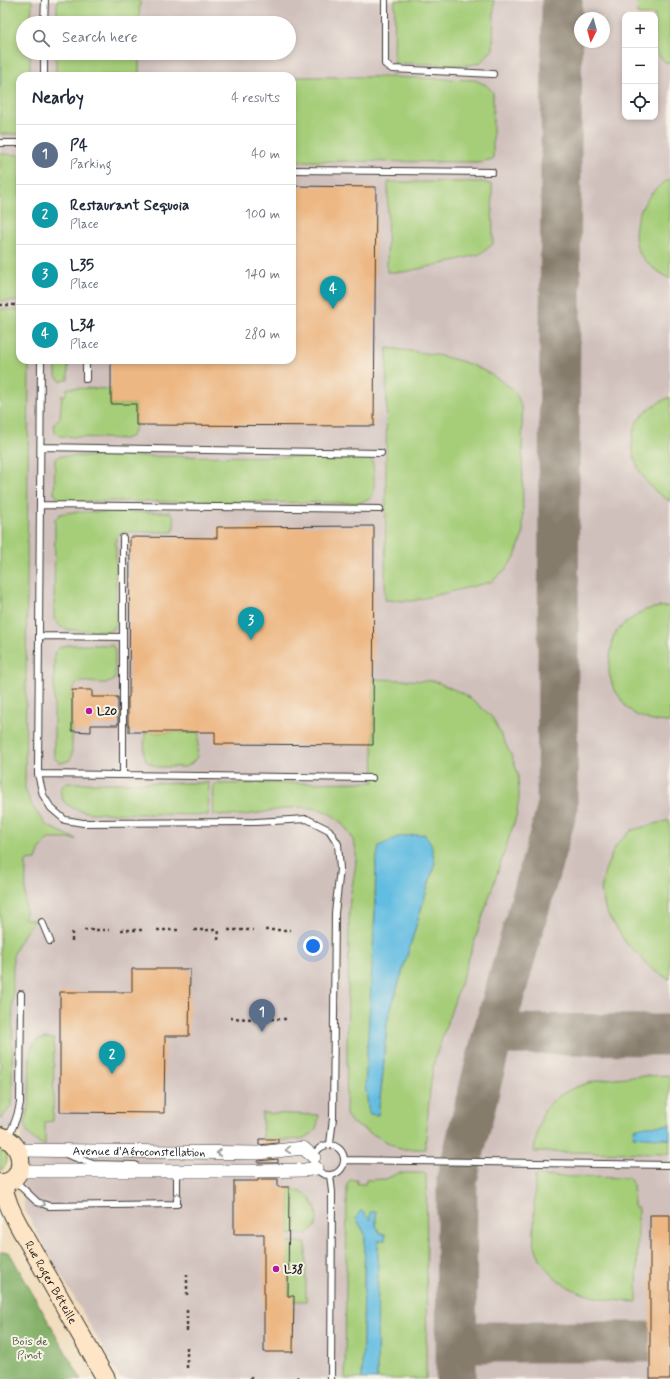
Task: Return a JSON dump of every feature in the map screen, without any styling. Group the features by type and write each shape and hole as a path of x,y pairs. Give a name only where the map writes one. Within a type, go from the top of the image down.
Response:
{"street":[{"name":"Avenue d'Aéroconstellation","path":"9,1141 58,1151 258,1153 303,1148 315,1163 305,1170 178,1170 9,1179"},
{"name":"Rue Roger Béteille","path":"9,1141 21,1162 9,1179 4,1194 12,1213 106,1379"}],"lane":[{"path":"44,16 45,0"},
{"path":"384,0 385,64 392,69 493,74"},
{"path":"44,60 44,72"},
{"path":"0,143 16,143"},
{"path":"296,170 492,172"},
{"path":"41,364 38,774 42,795 51,808 65,820 84,823 256,822 307,819 329,830 338,844 340,869 335,913 334,1118 330,1144"},
{"path":"86,364 86,379"},
{"path":"41,447 381,453"},
{"path":"41,505 380,509"},
{"path":"123,538 124,775"},
{"path":"40,636 123,637"},
{"path":"38,774 372,778"},
{"path":"42,922 50,941"},
{"path":"9,1141 18,1115 20,1103 21,994"},
{"path":"330,1144 339,1149 343,1154 344,1160 341,1169 337,1173 330,1175 321,1173 315,1163 317,1151 321,1147 330,1144"},
{"path":"9,1179 37,1202 49,1206 177,1204 178,1170 168,1165 93,1164 58,1151"},
{"path":"344,1160 670,1165"},
{"path":"330,1175 332,1192 331,1379"}],"path":[{"path":"0,305 16,305"},
{"path":"72,930 72,941"},
{"path":"84,930 109,930"},
{"path":"121,930 144,930"},
{"path":"157,930 181,930"},
{"path":"194,930 218,930 218,940"},
{"path":"228,930 254,930"},
{"path":"266,930 290,930"},
{"path":"230,1018 251,1019"},
{"path":"265,1019 289,1020"},
{"path":"187,1272 187,1296"},
{"path":"187,1309 187,1331"},
{"path":"187,1346 187,1368"}],"shaded area":[{"path":"0,0 670,0 670,1379 121,1379 24,1208 21,1129 0,1129"}],"green space":[{"path":"1,0 32,0 31,16 16,16 16,60 30,60 30,72 16,72 16,134 0,134"},
{"path":"57,0 140,0 139,16 57,16"},
{"path":"395,0 494,0 493,49 481,62 471,65 394,63"},
{"path":"638,0 670,0 670,64 665,62 658,54 658,12 637,12"},
{"path":"56,60 139,60 139,72 56,72"},
{"path":"296,77 389,77 475,80 486,85 493,92 493,159 478,162 296,161"},
{"path":"0,154 16,155 16,301 0,301"},
{"path":"670,179 670,279 652,267 641,255 638,250 635,230 641,209 647,200 661,184"},
{"path":"388,182 483,182 492,185 493,244 480,254 404,272 387,272"},
{"path":"0,309 16,310 16,364 29,364 25,788 32,806 46,825 76,839 48,839 40,849 36,860 26,861 25,919 34,920 17,945 13,956 12,1105 0,1120"},
{"path":"387,348 430,354 458,360 472,365 506,384 518,397 522,409 523,534 515,557 506,569 491,582 412,601 385,600"},
{"path":"56,364 68,364 68,380 60,381 56,376"},
{"path":"67,388 111,389 111,404 136,404 136,425 132,436 124,439 60,436 55,433 54,424 60,417 62,395 66,395"},
{"path":"670,397 670,501 652,488 639,470 633,448 633,437 637,421 645,412"},
{"path":"60,456 364,457 372,460 374,491 369,499 359,503 61,500 54,494 55,459"},
{"path":"72,512 170,512 173,517 173,532 123,532 118,534 116,539 116,624 114,628 109,631 69,630 61,627 54,619 55,519 60,514"},
{"path":"670,606 670,722 652,721 636,715 626,707 613,687 609,673 613,637 622,625 645,610"},
{"path":"68,645 112,645 115,650 115,679 105,683 80,682 75,685 72,690 72,756 70,760 61,763 54,758 54,653 60,647"},
{"path":"373,679 434,681 462,693 474,701 492,717 512,757 518,774 519,799 516,817 434,1062 430,1089 425,1149 400,1149 352,1123 346,1115 349,909 356,857 355,844 352,838 344,826 334,816 322,810 310,808 297,807 240,815 213,815 214,784 374,782","holes":["376,862 435,863 387,1022 378,1115 369,1114"]},
{"path":"145,732 199,732 197,757 192,763 185,767 157,767 146,761 144,753"},
{"path":"67,783 209,783 208,815 86,812 69,806 62,799 61,787"},
{"path":"670,820 670,979 654,971 627,944 606,912 601,890 605,870 616,845 632,830"},
{"path":"45,1038 54,1039 53,1121 45,1122 45,1146 28,1134 25,1122 29,1106 30,1051 36,1041"},
{"path":"670,1075 670,1125 646,1126 664,1139 670,1139 670,1153 534,1152 538,1129 544,1112 549,1104 562,1094 587,1083 601,1080"},
{"path":"262,1113 319,1115 316,1128 307,1137 285,1140 263,1139"},
{"path":"0,1146 7,1155 7,1162 0,1171"},
{"path":"398,1173 426,1173 426,1379 377,1379 378,1241 385,1240 385,1234 380,1233 376,1226 375,1212 371,1220 356,1218 365,1234 362,1379 345,1379 347,1184 350,1180 357,1180 357,1184 365,1184 366,1180 386,1179"},
{"path":"535,1176 629,1178 633,1185 634,1207 638,1208 637,1302 605,1299 589,1295 561,1283 550,1273 541,1260 534,1243"},
{"path":"289,1187 307,1195 315,1206 317,1217 316,1226 308,1234 288,1234"},
{"path":"288,1242 306,1243 306,1301 294,1301 293,1296 288,1296"},
{"name":"Bois de Pinot","path":"0,1252 9,1252 81,1379 0,1379"}],"water":[{"path":"0,0 1,0 0,88"},
{"path":"424,834 431,844 435,863 387,1022 378,1115 369,1114 365,1084 375,915 376,862 379,846 398,837"},
{"path":"670,1125 670,1139 633,1136 634,1129 646,1126"},
{"path":"361,1210 370,1220 370,1212 376,1212 376,1226 380,1233 385,1234 385,1240 378,1241 377,1379 362,1379 365,1234 356,1218"}],"building":[{"path":"296,186 376,187 374,426 136,425 136,404 111,404 111,364 296,364"},
{"path":"374,526 373,745 215,744 215,732 129,732 130,537 217,538 217,527"},
{"name":"L20","path":"72,690 92,690 92,697 118,697 118,725 91,725 91,732 72,731"},
{"path":"132,969 190,969 189,1036 165,1036 164,1113 60,1112 60,992 132,992"},
{"path":"259,1139 278,1139 278,1143 259,1145"},
{"path":"278,1159 278,1163 258,1163 258,1161"},
{"name":"L38","path":"258,1179 278,1179 278,1187 289,1187 288,1296 294,1296 293,1352 264,1352 264,1234 234,1234 234,1181 258,1181"},
{"path":"650,1215 670,1215 670,1379 650,1379"}],"taxiway":[{"path":"456,1379 457,1179 493,1034 557,810 562,0"},
{"path":"493,1034 670,1035"},
{"path":"456,1342 650,1342"}],"place":[{"name":"L34","path":"333,309"},
{"name":"L35","path":"251,640"},
{"name":"L20","path":"89,711"},
{"name":"P4","path":"262,1032"},
{"name":"Restaurant Sequoia","path":"112,1074"},
{"name":"L38","path":"276,1269"}]}
